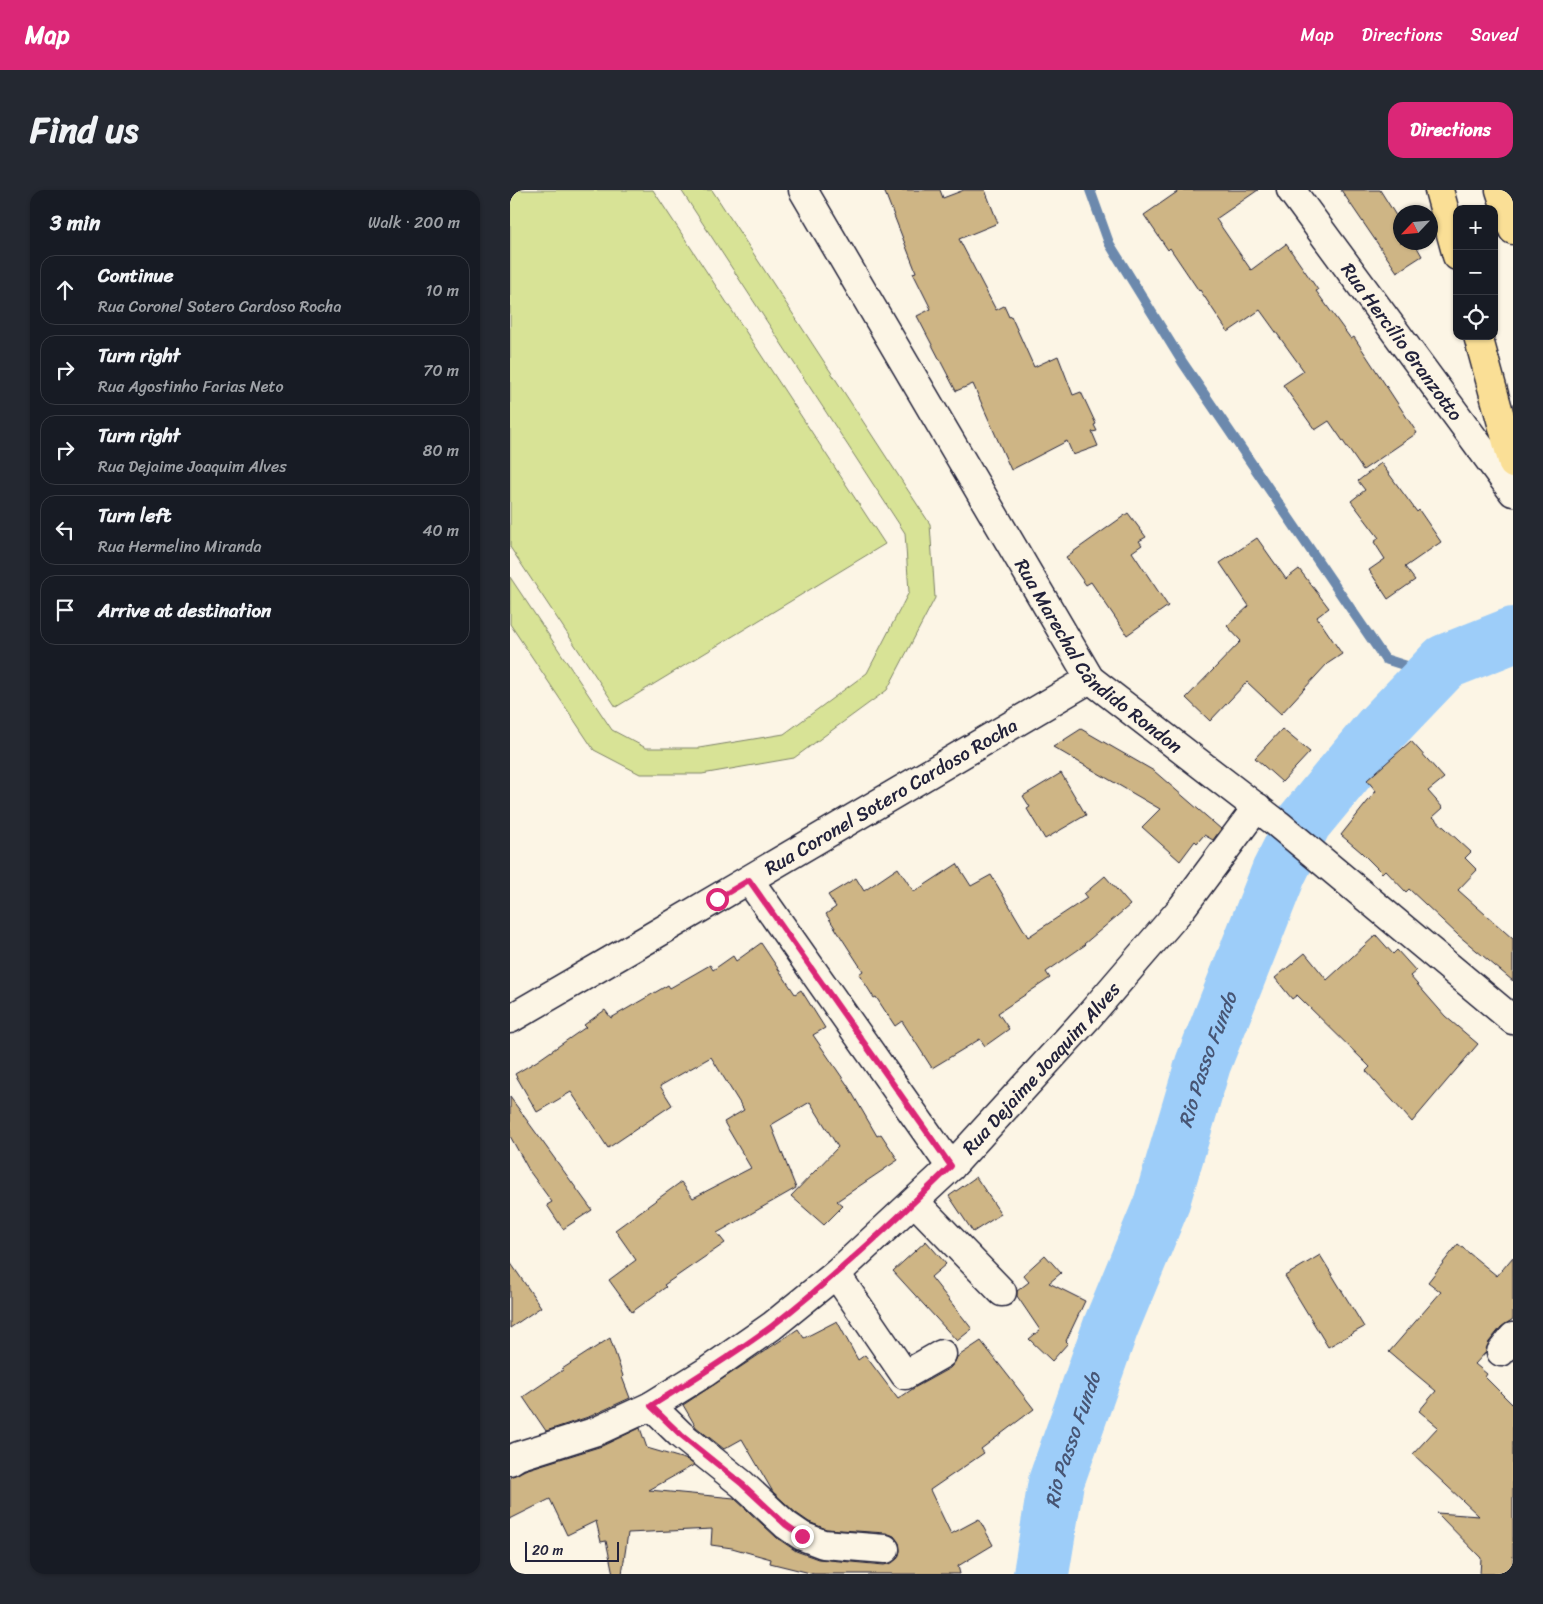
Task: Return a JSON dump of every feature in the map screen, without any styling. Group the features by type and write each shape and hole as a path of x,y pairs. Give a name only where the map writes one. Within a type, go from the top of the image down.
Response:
{"main road":[{"path":"1439,190 1455,250"},
{"path":"1500,190 1513,230"},
{"path":"1479,340 1513,464"}],"street":[{"name":"Rua Marechal Cândido Rondon","path":"802,190 1090,679 1257,807 1513,1020"},
{"name":"Rua Hercílio Granzotto","path":"1290,190 1513,492"},
{"name":"Rua Coronel Sotero Cardoso Rocha","path":"510,1019 1090,679"},
{"name":"Rua Dejaime Joaquim Alves","path":"513,1454 597,1431 651,1406 706,1372 772,1326 836,1274 915,1202 951,1166 1088,1018 1181,909 1257,807"},
{"path":"749,880 951,1166"},
{"path":"915,1202 1002,1292"},
{"path":"836,1274 905,1375 942,1354"},
{"path":"651,1406 681,1435 742,1484 786,1525 802,1536 823,1544 885,1549"}],"green space":[{"path":"510,190 653,190 885,544 616,707 510,547"},
{"path":"681,190 712,190 930,524 935,598 887,690 794,758 702,774 640,774 594,750 510,624 510,577 612,730 646,748 699,748 784,734 867,673 909,592 905,533"}],"building":[{"path":"884,190 940,190 943,198 964,190 985,190 998,223 959,239 996,310 1004,306 1009,317 1011,316 1034,367 1058,356 1073,395 1081,392 1096,424 1094,425 1097,431 1092,432 1098,446 1073,455 1067,441 1011,470 973,384 956,391 917,316 931,309 913,273 916,272"},
{"path":"1180,190 1258,190 1216,219 1251,270 1286,244 1318,290 1316,291 1351,339 1354,337 1417,433 1363,470 1329,421 1315,430 1283,385 1304,371 1260,310 1228,332 1170,248 1168,250 1144,215"},
{"path":"1341,190 1380,190 1393,211 1393,250 1419,250 1422,256 1397,272"},
{"path":"1381,463 1417,512 1419,510 1441,542 1405,567 1415,580 1388,599 1369,570 1385,559 1374,542 1379,538 1351,501 1365,490 1358,481"},
{"path":"1128,513 1146,537 1139,541 1142,545 1132,552 1168,606 1127,635 1091,582 1086,585 1066,557"},
{"path":"1257,538 1286,579 1299,569 1329,608 1317,617 1342,654 1327,664 1281,714 1247,682 1210,721 1186,698 1241,641 1227,626 1249,606 1220,563"},
{"path":"1081,729 1154,771 1221,829 1213,840 1204,835 1197,843 1195,841 1180,861 1142,827 1160,809 1053,747"},
{"path":"1282,729 1310,752 1282,782 1255,758"},
{"path":"1411,741 1444,778 1428,791 1443,808 1433,817 1471,852 1465,858 1477,870 1458,890 1513,939 1513,981 1458,935 1409,889 1406,892 1385,870 1382,873 1341,835 1376,791 1367,780"},
{"path":"1061,773 1086,815 1045,839 1027,809 1030,807 1023,796"},
{"path":"957,864 971,886 991,875 1028,937 1087,898 1084,894 1105,876 1130,905 1085,945 1046,972 1050,978 998,1013 1009,1029 985,1046 980,1039 932,1068 902,1021 895,1026 859,974 863,971 826,914 836,907 828,895 856,878 864,891 898,868 914,892"},
{"path":"1376,935 1393,954 1397,950 1416,971 1410,976 1445,1016 1478,1044 1412,1122 1366,1071 1370,1067 1297,995 1292,999 1275,978 1305,953 1327,980"},
{"path":"761,943 795,994 801,990 825,1028 813,1035 848,1086 877,1136 881,1134 898,1160 837,1201 843,1206 824,1225 791,1196 838,1147 810,1102 771,1125 796,1188 717,1233 725,1243 664,1285 666,1287 632,1312 609,1280 636,1260 615,1230 681,1182 693,1198 751,1168 724,1122 744,1110 711,1057 660,1086 672,1105 608,1148 571,1092 537,1112 515,1074 586,1027 584,1025 605,1010 611,1018 668,985 670,988 710,965 713,970 733,956 736,961"},
{"path":"510,1097 592,1210 563,1229 547,1205 552,1202 530,1172 510,1136"},
{"path":"976,1177 1001,1214 973,1232 949,1196"},
{"path":"926,1241 946,1264 931,1277 972,1329 957,1341 893,1271"},
{"path":"1458,1244 1497,1276 1513,1257 1513,1319 1501,1327 1489,1342 1486,1352 1475,1364 1487,1374 1485,1377 1513,1405 1513,1574 1480,1574 1481,1558 1437,1513 1479,1516 1413,1454 1438,1427 1419,1411 1436,1391 1389,1352 1441,1292 1428,1282"},
{"path":"1045,1255 1061,1273 1049,1283 1085,1301 1066,1341 1068,1343 1052,1361 1029,1339 1040,1330 1017,1296 1017,1291 1029,1282 1023,1275"},
{"path":"1320,1255 1364,1327 1328,1347 1285,1276"},
{"path":"510,1262 541,1307 510,1328"},
{"path":"837,1321 858,1360 865,1355 898,1399 950,1368 957,1357 981,1341 1034,1409 981,1449 984,1453 930,1490 951,1534 979,1519 993,1545 958,1566 960,1574 814,1574 770,1563 771,1559 732,1548 711,1545 712,1529 628,1533 622,1574 613,1574 606,1541 601,1542 596,1521 567,1535 550,1499 510,1519 510,1477 525,1470 602,1446 640,1428 647,1448 688,1460 694,1465 649,1490 734,1498 777,1538 796,1551 818,1559 884,1565 892,1563 898,1558 900,1551 899,1543 894,1536 886,1533 826,1529 809,1522 773,1492 742,1439 724,1449 696,1427 683,1405 798,1329 804,1338"},
{"path":"610,1338 630,1398 591,1416 546,1431 523,1397"}],"waterway":[{"path":"1090,190 1109,243 1183,363 1385,659 1410,667 1445,662"},
{"name":"Rio Passo Fundo","path":"1041,1574 1056,1482 1111,1326 1161,1205 1203,1064 1279,872 1304,822 1380,730 1445,662 1513,635"}],"route":[{"path":"717,899 749,880 951,1166 915,1202 836,1274 772,1326 706,1372 651,1406 705,1456 742,1484 786,1525 802,1536"}]}
